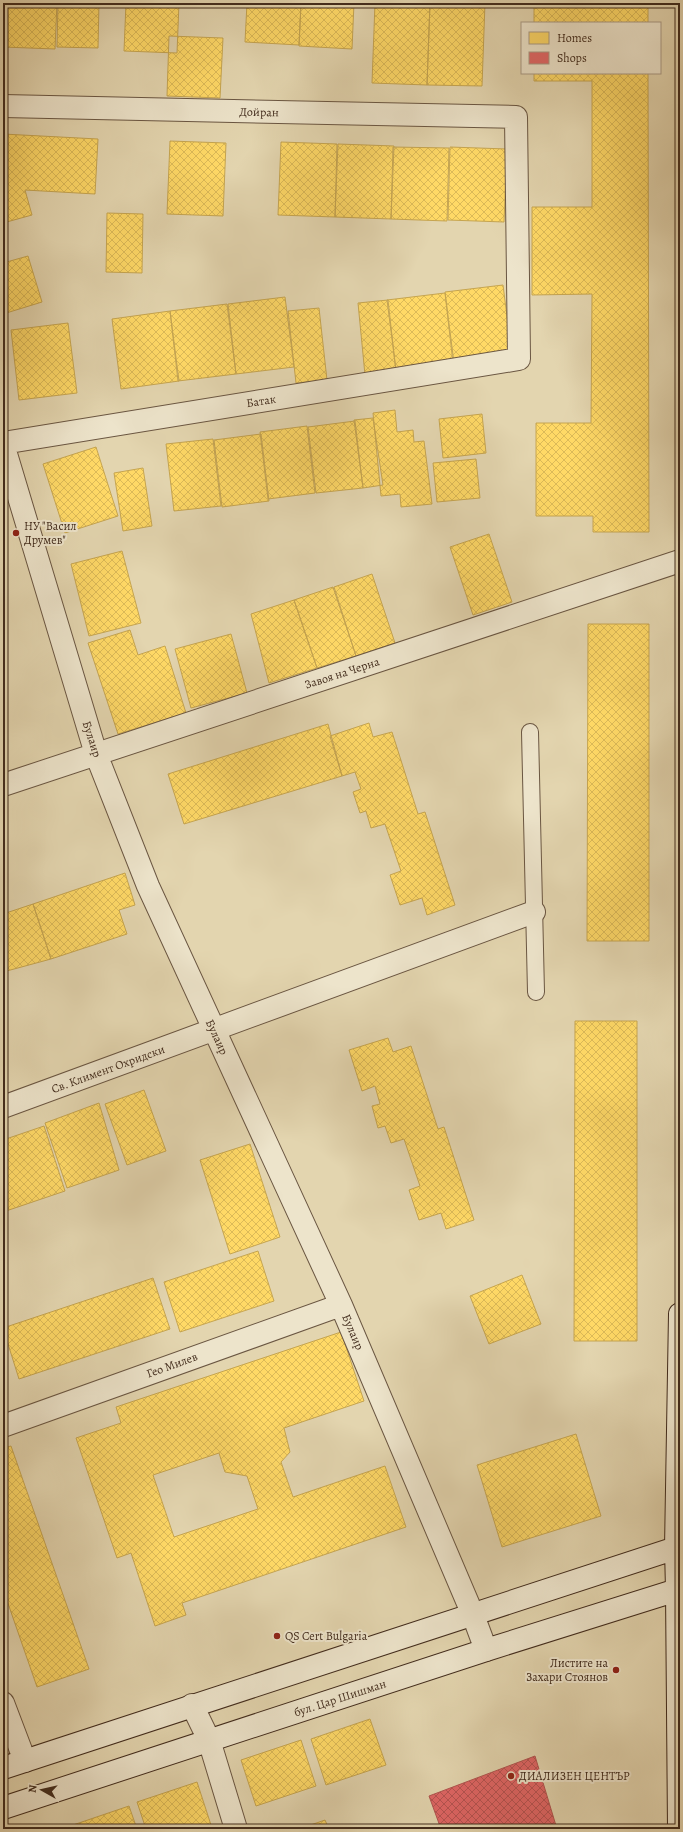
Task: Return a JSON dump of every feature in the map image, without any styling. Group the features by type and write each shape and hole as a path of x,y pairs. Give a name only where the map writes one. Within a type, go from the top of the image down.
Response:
{"street":[{"name":"Дойран","path":"3,106 516,117 519,359"},
{"name":"Батак","path":"3,443 519,359"},
{"name":"Булаир","path":"3,443 96,754 148,886 341,1304 473,1615 486,1650"},
{"name":"Завоя на Черна","path":"3,785 680,562"},
{"name":"Св. Климент Охридски","path":"3,1108 534,912"},
{"name":"Гео Милев","path":"3,1426 341,1304"},
{"path":"679,1829 678,1548 680,1314"},
{"path":"3,1768 192,1705 678,1548"},
{"name":"бул. Цар Шишман","path":"3,1808 486,1650 679,1589"},
{"path":"3,1703 25,1761"},
{"path":"192,1705 209,1740 236,1829"}],"lane":[{"path":"530,732 536,992"}],"building: Homes":[{"path":"3,3 57,3 55,49 3,47"},
{"path":"58,3 99,3 98,48 57,47"},
{"path":"126,3 179,3 177,53 124,51"},
{"path":"247,3 301,3 299,45 245,42"},
{"path":"301,3 354,3 352,49 299,46"},
{"path":"375,3 430,3 427,85 372,83"},
{"path":"430,3 485,3 482,86 427,85"},
{"path":"534,3 648,3 648,22 534,22"},
{"path":"169,36 223,38 220,98 167,96"},
{"path":"534,74 648,74 649,532 593,532 593,516 536,516 536,423 591,423 592,294 532,295 532,207 592,207 592,81 534,81"},
{"path":"3,134 98,139 95,194 25,190 32,215 3,223"},
{"path":"170,141 226,143 223,216 167,214"},
{"path":"281,142 337,144 335,217 278,215"},
{"path":"338,144 394,146 391,219 335,217"},
{"path":"393,147 449,148 447,221 391,219"},
{"path":"450,147 507,149 504,222 448,220"},
{"path":"107,213 143,214 142,273 106,272"},
{"path":"28,256 42,302 3,314 3,263"},
{"path":"503,285 512,356 454,363 445,292"},
{"path":"445,293 453,363 396,370 387,300"},
{"path":"285,297 294,367 236,374 228,304"},
{"path":"388,300 396,372 365,375 358,303"},
{"path":"227,304 236,374 178,381 170,311"},
{"path":"319,308 327,380 296,383 288,311"},
{"path":"170,311 179,381 121,389 112,319"},
{"path":"68,323 77,393 19,400 11,330"},
{"path":"395,410 397,432 413,430 414,442 424,441 432,504 401,507 400,494 381,496 373,413"},
{"path":"482,414 486,453 443,458 439,419"},
{"path":"373,418 383,485 363,488 354,420"},
{"path":"355,421 363,488 316,493 308,427"},
{"path":"307,426 315,493 268,499 260,432"},
{"path":"261,434 269,501 222,507 214,440"},
{"path":"213,439 221,506 174,511 166,444"},
{"path":"96,447 118,516 65,533 43,464"},
{"path":"476,459 480,498 437,502 433,463"},
{"path":"143,468 152,526 123,531 114,473"},
{"path":"489,534 512,602 473,615 450,547"},
{"path":"122,551 141,623 89,636 71,564"},
{"path":"372,574 395,643 356,656 334,587"},
{"path":"333,587 356,656 317,668 294,600"},
{"path":"294,600 317,668 269,683 251,614"},
{"path":"588,624 649,624 649,941 587,941"},
{"path":"130,630 138,655 165,646 186,713 118,734 88,643"},
{"path":"231,634 247,693 191,708 175,649"},
{"path":"369,723 373,737 392,732 418,814 425,812 455,905 427,915 422,898 400,905 390,875 401,871 385,824 371,828 366,811 360,813 353,792 361,789 355,772 342,776 330,736"},
{"path":"328,724 342,776 184,824 168,774"},
{"path":"125,873 135,905 119,910 127,934 51,959 33,904"},
{"path":"33,904 51,959 3,972 3,914"},
{"path":"575,1021 637,1021 637,1341 574,1341"},
{"path":"388,1038 393,1052 411,1046 438,1129 444,1127 474,1220 446,1229 441,1213 419,1220 409,1190 420,1186 404,1139 391,1143 385,1126 378,1128 372,1106 380,1104 375,1086 362,1091 349,1050"},
{"path":"144,1090 166,1151 127,1165 105,1104"},
{"path":"99,1103 119,1170 67,1188 45,1123"},
{"path":"44,1126 65,1191 3,1212 3,1140"},
{"path":"250,1144 280,1237 230,1254 200,1160"},
{"path":"258,1251 274,1301 180,1332 164,1282"},
{"path":"522,1275 541,1324 489,1344 470,1296"},
{"path":"153,1278 170,1329 19,1379 3,1328"},
{"path":"341,1332 364,1401 284,1428 290,1452 281,1462 293,1497 385,1466 406,1527 182,1603 186,1615 155,1626 131,1553 117,1558 76,1438 121,1423 116,1407","holes":["219,1453 225,1472 247,1476 258,1509 174,1537 153,1475"]},
{"path":"576,1434 601,1516 502,1547 477,1465"},
{"path":"11,1446 89,1669 37,1687 3,1589 3,1448"},
{"path":"370,1719 386,1765 326,1785 311,1739"},
{"path":"301,1740 316,1786 256,1806 241,1760"},
{"path":"197,1782 212,1828 146,1829 137,1802"},
{"path":"129,1806 137,1829 71,1829 70,1826"},
{"path":"325,1820 329,1829 299,1829"}],"building: Shops":[{"name":"ДИАЛИЗЕН ЦЕНТЪР","path":"535,1756 557,1829 441,1829 429,1796"}],"place":[{"name":"НУ \"Васил Друмев\"","path":"16,533"},
{"name":"QS Cert Bulgaria","path":"277,1636"},
{"name":"Листите на Захари Стоянов","path":"616,1670"},
{"name":"ДИАЛИЗЕН ЦЕНТЪР","path":"511,1776"}]}
